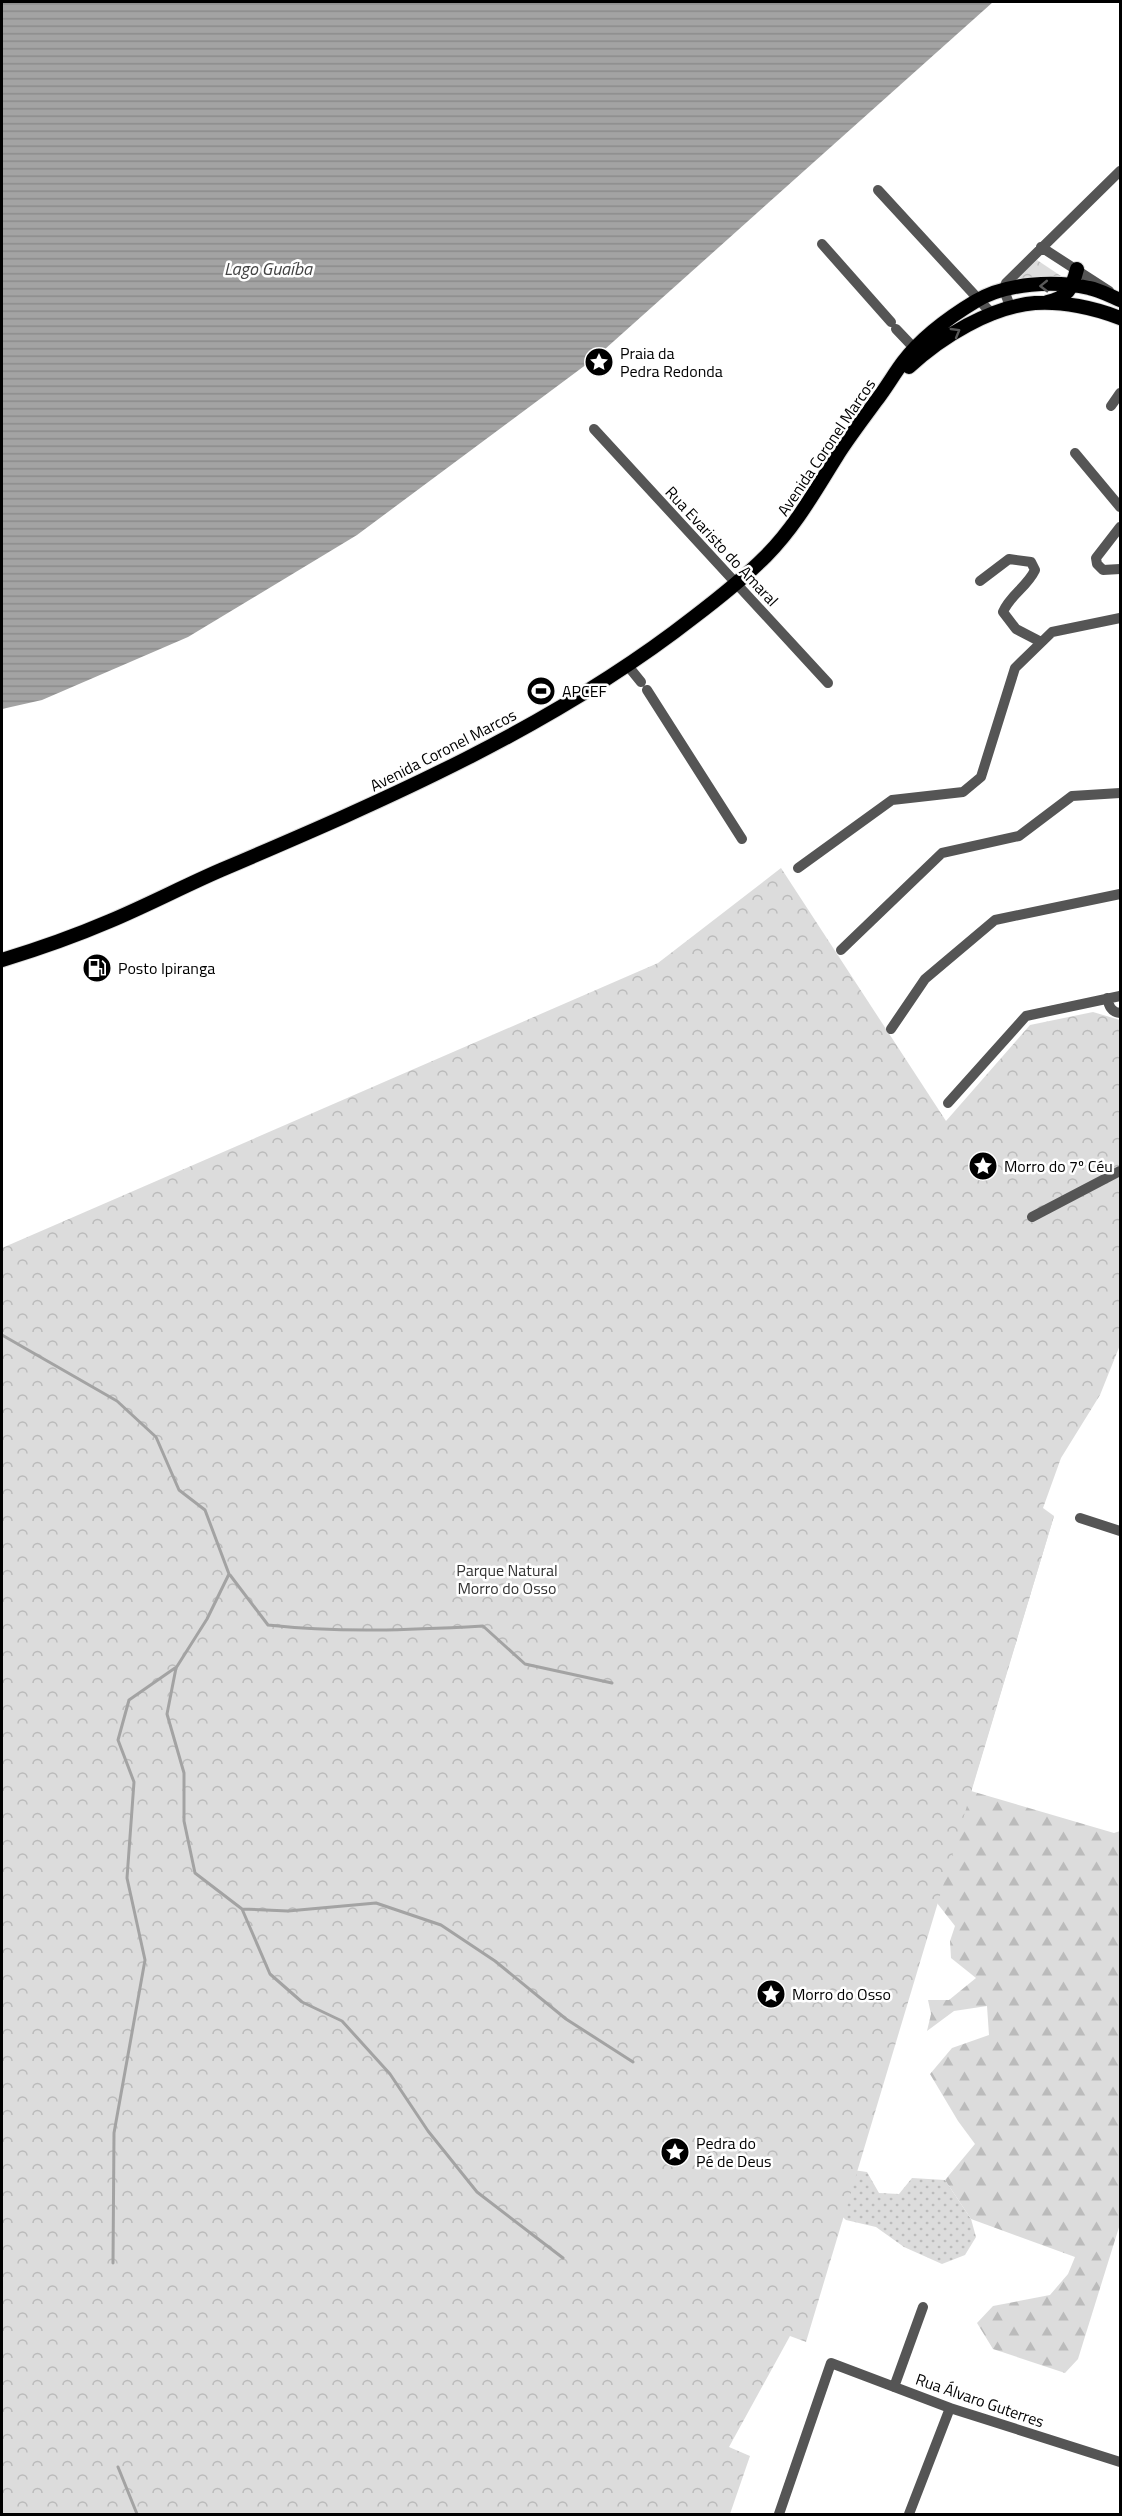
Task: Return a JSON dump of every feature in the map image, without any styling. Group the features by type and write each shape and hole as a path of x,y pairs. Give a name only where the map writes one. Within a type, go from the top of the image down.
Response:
{"main road":[{"path":"1035,303 1060,298 1073,286 1077,269"},
{"name":"Avenida Coronel Marcos","path":"2,960 111,921 206,876 328,825 522,729 628,666 736,584 768,554 794,525 842,448 893,379 901,364 915,349 978,300 1004,290 1038,285 1092,288 1120,299"},
{"name":"Avenida Coronel Marcos","path":"893,379 960,329 1011,309 1035,303 1081,307 1120,318"}],"street":[{"path":"1011,309 1004,290 1006,283 1120,171"},
{"path":"878,190 993,315"},
{"path":"822,244 915,349"},
{"path":"1041,247 1120,299"},
{"path":"1111,406 1120,393"},
{"name":"Rua Evaristo do Amaral","path":"594,429 828,683"},
{"path":"1075,453 1120,507"},
{"path":"1120,527 1095,558 1103,570 1120,569"},
{"path":"980,581 1009,559 1031,562 1035,570 1029,582 1006,603 1003,612 1016,629 1041,642"},
{"path":"798,868 892,800 960,793 980,778 1014,669 1054,631 1120,618"},
{"path":"628,666 644,686 742,839"},
{"path":"841,950 942,853 1019,836 1072,796 1120,793"},
{"path":"891,1029 925,979 994,920 1120,894"},
{"path":"948,1103 1026,1016 1120,996"},
{"path":"1107,998 1109,1007 1120,1013"},
{"path":"1032,1217 1120,1171"},
{"path":"1080,1518 1120,1531"},
{"path":"894,2387 923,2307"},
{"name":"Rua Álvaro Guterres","path":"779,2514 831,2363 950,2408 1120,2462"},
{"path":"909,2514 950,2408"}],"green space":[{"path":"1037,260 1064,278 1010,284"},
{"name":"Parque Natural Morro do Osso","path":"781,868 946,1121 1030,1025 1093,1012 1120,1020 1120,1345 1100,1395 1061,1458 1043,1508 1054,1516 806,2342 790,2336 729,2447 750,2456 730,2514 2,2514 2,1248 658,963"},
{"path":"1054,1516 971,1791 1114,1833 1120,1831 1120,2224 1078,2359 1065,2373 993,2349 977,2323 993,2306 1050,2295 1068,2274 1075,2257 971,2219 945,2180 975,2144 958,2121 930,2074 952,2048 989,2035 987,2006 954,2011 927,2031 931,2014 928,2000 949,2000 976,1978 951,1958 950,1941 955,1926 937,1903 765,1626"},
{"path":"825,2166 867,2172 879,2193 899,2194 912,2178 945,2180 971,2219 976,2237 965,2255 942,2264 904,2247 876,2227 846,2220 832,2207"}],"water":[{"name":"Lago Guaíba","path":"2,2 993,2 595,358 357,535 188,637 42,700 2,709"}],"waterway":[{"path":"2,1335 117,1401 156,1437 179,1490 205,1510 229,1574 207,1619 176,1668 167,1714 184,1773 184,1821 195,1873 242,1909 288,1911 376,1903 441,1925 495,1961 566,2019 633,2062"},
{"path":"230,1575 268,1625 349,1630 483,1626 525,1664 612,1683"},
{"path":"113,2263 114,2133 145,1960 127,1878 134,1782 118,1740 129,1700 175,1668"},
{"path":"242,1909 270,1974 302,2002 342,2021 390,2074 428,2131 477,2192 563,2258"},
{"path":"118,2467 137,2514"}],"place":[{"name":"Praia da Pedra Redonda","path":"599,362"},
{"name":"APCEF","path":"541,691"},
{"name":"Posto Ipiranga","path":"97,968"},
{"name":"Morro do 7º Céu","path":"983,1166"},
{"name":"Morro do Osso","path":"771,1994"},
{"name":"Pedra do Pé de Deus","path":"675,2152"}]}
